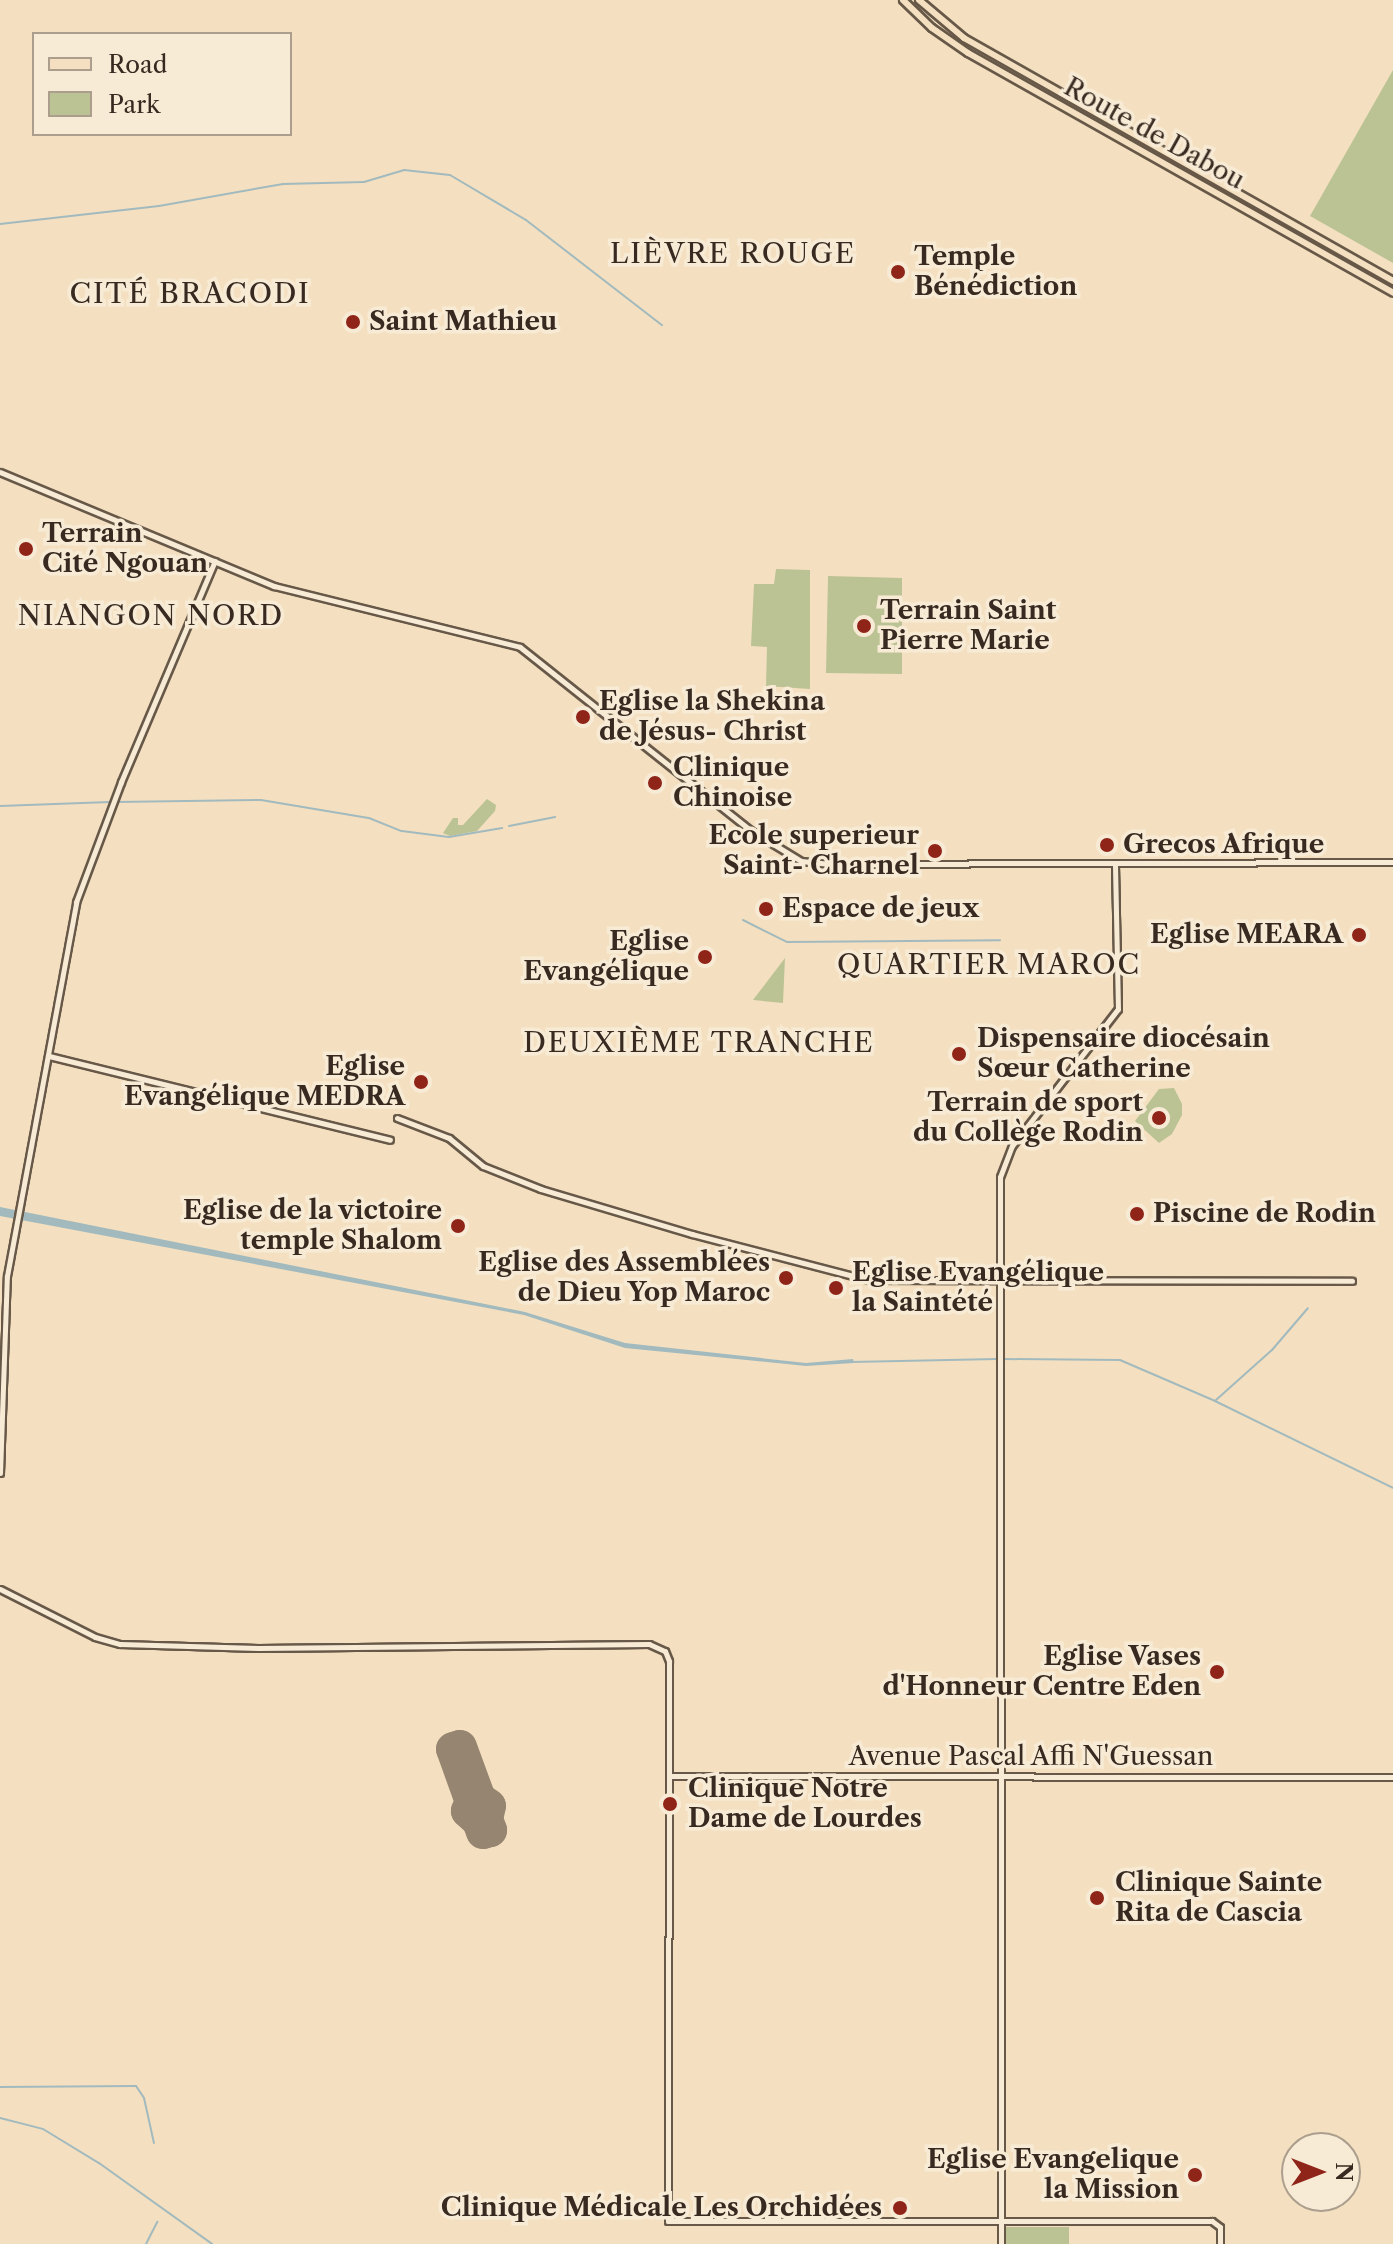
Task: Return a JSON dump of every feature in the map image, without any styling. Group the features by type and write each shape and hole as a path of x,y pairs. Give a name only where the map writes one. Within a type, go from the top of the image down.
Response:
{"main road":[{"name":"Route de Dabou","path":"903,0 932,28 968,53 1393,292"},
{"path":"919,0 964,38 1393,281"}],"street":[{"path":"0,472 300,594 520,647 750,830 801,861 828,864 1393,862"},
{"path":"0,1473 5,1296 76,902 116,794 215,561"},
{"path":"1001,2244 1000,1188 1004,1159 1118,1009 1115,864"},
{"path":"49,1056 390,1140"},
{"path":"397,1118 449,1138 483,1166 512,1179 692,1234 869,1280 1352,1281"},
{"path":"0,1589 102,1640 141,1646 649,1644 665,1651 669,1661 668,2221 1001,2219 1218,2224 1220,2244"},
{"name":"Avenue Pascal Affi N'Guessan","path":"669,1776 1393,1777"}],"green space":[{"path":"1393,70 1393,263 1310,216"},
{"path":"776,569 810,570 810,689 766,686 767,647 751,646 754,584 774,584"},
{"name":"Terrain Saint Pierre Marie","path":"828,576 902,578 902,674 826,673"},
{"path":"487,799 496,805 495,811 477,831 450,836 443,833 453,818 458,818 458,825 463,825"},
{"path":"785,958 783,1003 753,1000"},
{"name":"Terrain de sport du Collège Rodin","path":"1174,1088 1182,1104 1182,1115 1172,1134 1159,1143 1135,1121 1159,1089"},
{"path":"1006,2227 1069,2227 1069,2244 1006,2244"}],"water":[{"path":"0,1207 525,1312 625,1343 806,1363 853,1359 854,1363 806,1366 625,1348 524,1315 0,1216"}],"waterway":[{"path":"0,224 159,206 283,184 364,182 404,170 450,175 526,220 662,325"},
{"path":"116,802 261,800 369,818 402,831 449,837 502,828"},
{"path":"0,806 110,802"},
{"path":"509,826 555,817"},
{"path":"743,920 787,942 1000,940"},
{"path":"1216,1400 1272,1350 1308,1308"},
{"path":"851,1362 997,1359"},
{"path":"1003,1359 1120,1360 1215,1401 1393,1488"},
{"path":"0,2087 136,2086 144,2098 154,2143"},
{"path":"0,2118 43,2129 99,2163 212,2244"},
{"path":"146,2244 157,2222"}],"runway":[{"path":"460,1747 479,1799 489,1806 486,1819 490,1830 483,1832 479,1821 468,1811 472,1802 453,1749 460,1747"}],"place":[{"name":"Temple Bénédiction","path":"898,272"},
{"name":"Saint Mathieu","path":"353,322"},
{"name":"Terrain Cité Ngouan","path":"26,549"},
{"name":"Terrain Saint Pierre Marie","path":"864,626"},
{"name":"Eglise la Shekina de Jésus- Christ","path":"583,717"},
{"name":"Clinique Chinoise","path":"655,783"},
{"name":"Grecos Afrique","path":"1107,845"},
{"name":"Ecole superieur Saint- Charnel","path":"935,851"},
{"name":"Espace de jeux","path":"766,909"},
{"name":"Eglise MEARA","path":"1359,935"},
{"name":"Eglise Evangélique","path":"705,957"},
{"name":"Dispensaire diocésain Sœur Catherine","path":"959,1054"},
{"name":"Eglise Evangélique MEDRA","path":"421,1082"},
{"name":"Terrain de sport du Collège Rodin","path":"1159,1118"},
{"name":"Piscine de Rodin","path":"1137,1214"},
{"name":"Eglise de la victoire temple Shalom","path":"458,1226"},
{"name":"Eglise des Assemblées de Dieu Yop Maroc","path":"786,1278"},
{"name":"Eglise Evangélique la Saintété","path":"836,1288"},
{"name":"Eglise Vases d'Honneur Centre Eden","path":"1217,1672"},
{"name":"Clinique Notre Dame de Lourdes","path":"670,1804"},
{"name":"Clinique Sainte Rita de Cascia","path":"1097,1898"},
{"name":"Eglise Evangelique la Mission","path":"1195,2175"},
{"name":"Clinique Médicale Les Orchidées","path":"900,2208"}],"district":[{"name":"LIÈVRE ROUGE","path":"733,253"},
{"name":"CITÉ BRACODI","path":"190,293"},
{"name":"NIANGON NORD","path":"151,615"},
{"name":"QUARTIER MAROC","path":"989,964"},
{"name":"DEUXIÈME TRANCHE","path":"699,1042"}]}
